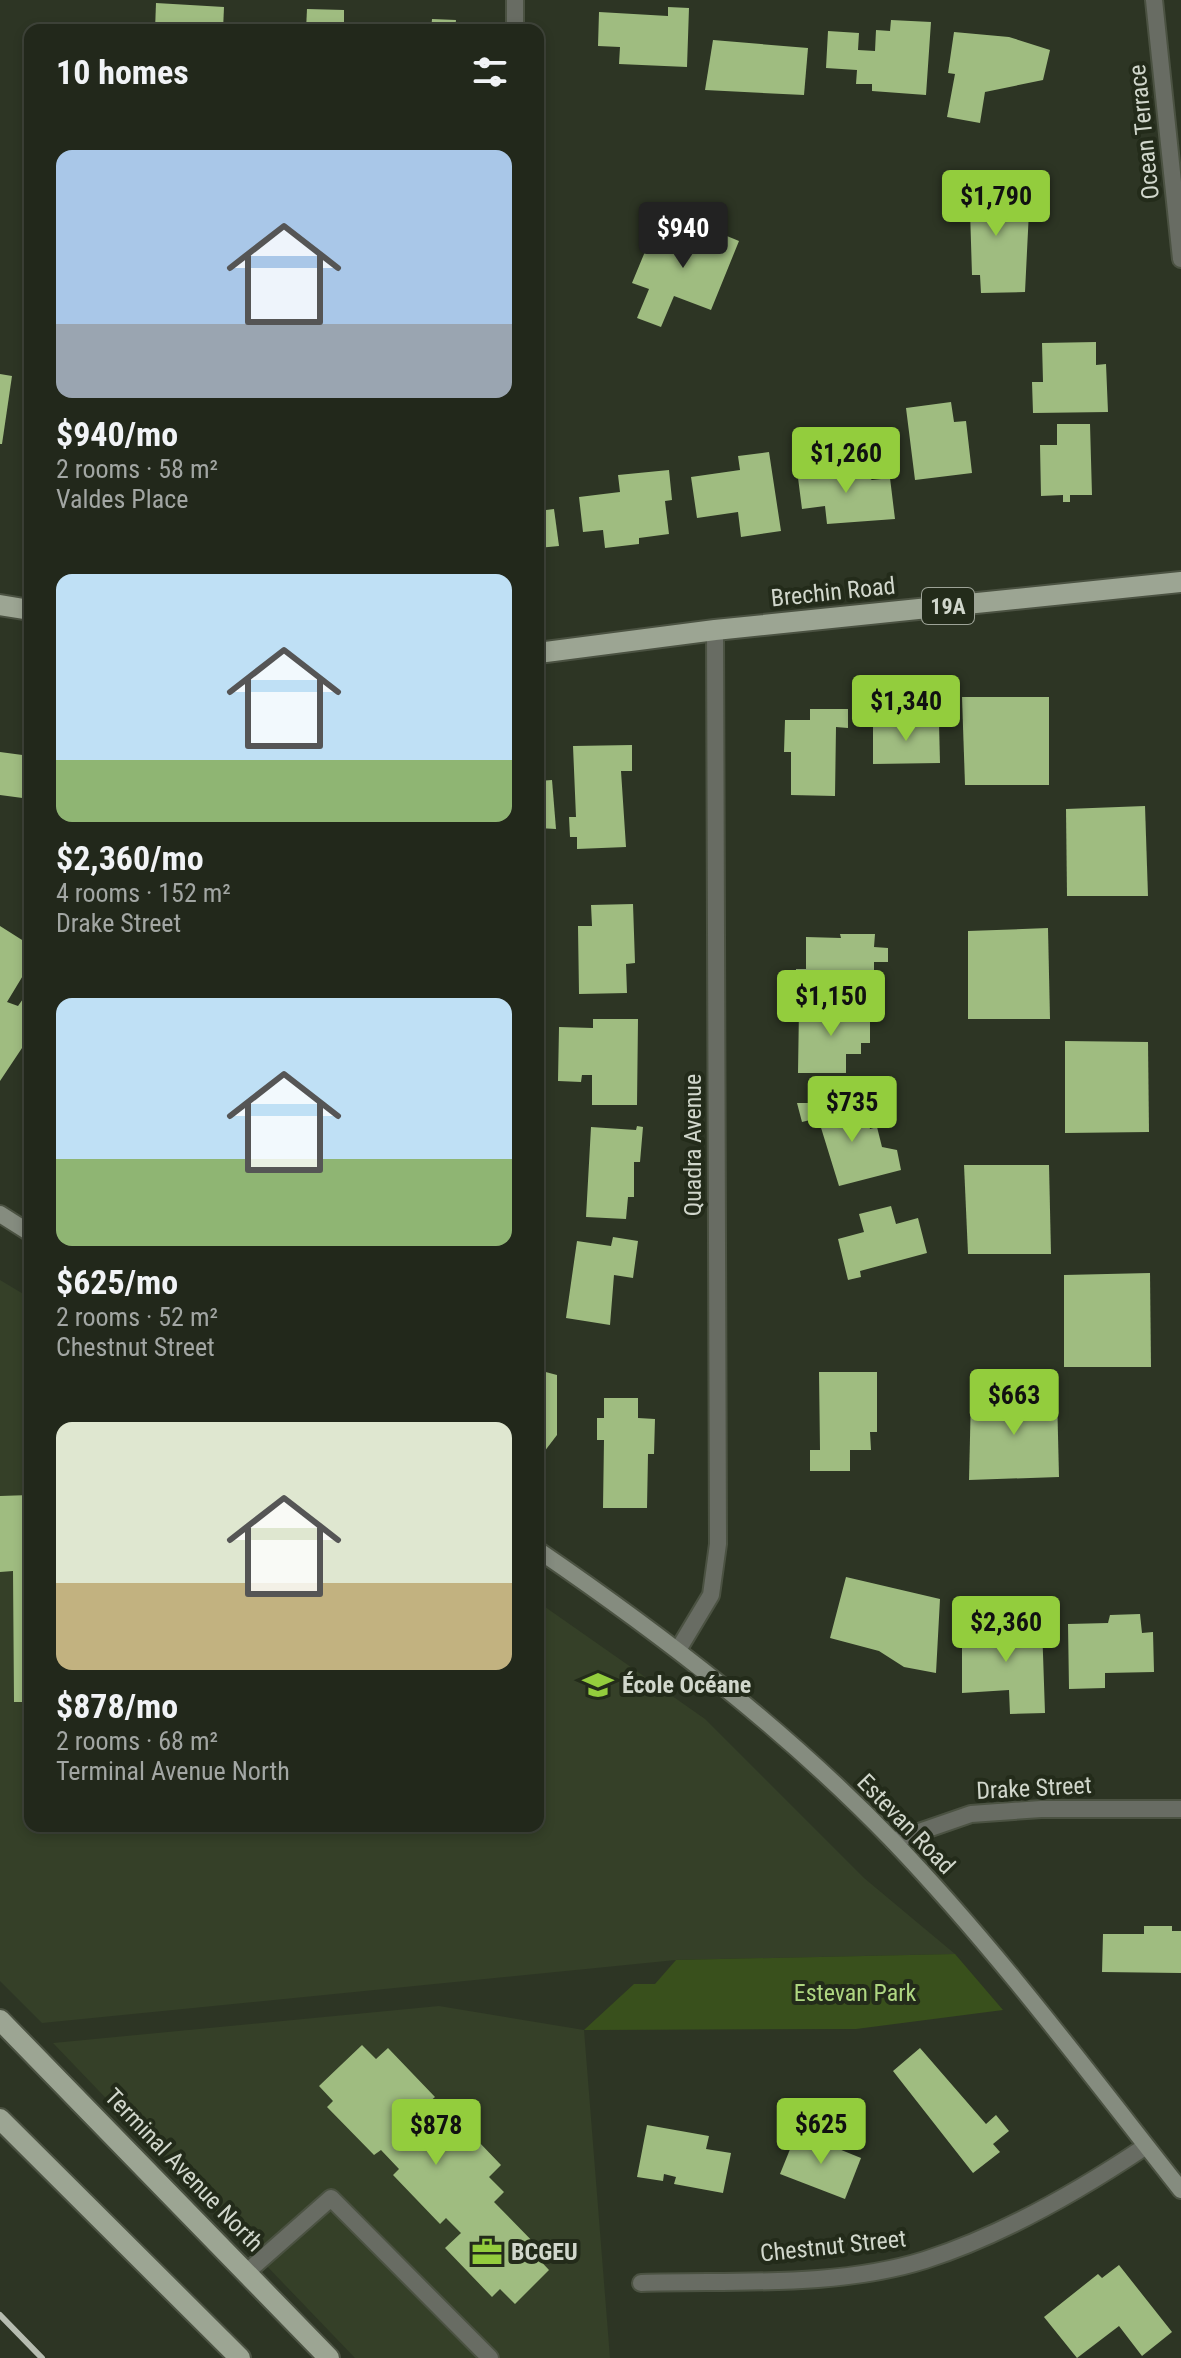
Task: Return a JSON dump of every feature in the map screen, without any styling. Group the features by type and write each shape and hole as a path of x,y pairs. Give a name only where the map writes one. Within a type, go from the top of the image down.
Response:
{"main road":[{"name":"Brechin Road","path":"544,652 715,630 1181,582"},
{"path":"0,605 24,609"},
{"name":"Terminal Avenue North","path":"0,2020 329,2358"},
{"path":"0,2119 240,2358"}],"street":[{"path":"515,0 515,24"},
{"name":"Ocean Terrace","path":"1154,0 1181,259"},
{"name":"Quadra Avenue","path":"678,1650 711,1595 718,1544 715,630"},
{"path":"0,1214 24,1229"},
{"name":"Estevan Road","path":"544,1554 678,1650 785,1739 893,1841 1018,1984 1181,2190"},
{"name":"Drake Street","path":"893,1841 971,1814 1041,1809 1181,1809"},
{"name":"Chestnut Street","path":"641,2283 813,2277 872,2271 923,2260 973,2242 1020,2219 1105,2174 1146,2146"},
{"path":"247,2272 331,2198 490,2358"}],"shaded area":[{"name":"École Océane","path":"0,1280 24,1294 24,1832 544,1832 544,1606 705,1719 864,1878 955,1954 676,1960 42,2023 0,1981"},
{"path":"439,2006 584,2030 610,2358 355,2358 53,2043"}],"green space":[{"name":"Estevan Park","path":"955,1954 1003,2010 856,2029 584,2030 634,1984 655,1984 676,1960"}],"building":[{"path":"156,3 224,7 223,24 155,24"},
{"path":"668,7 689,8 687,67 619,64 620,47 598,46 599,12 668,16"},
{"path":"307,9 344,10 344,24 306,24"},
{"path":"432,19 456,20 456,24 432,24"},
{"path":"891,20 931,22 926,95 872,91 872,84 856,84 857,70 826,68 828,31 859,33 858,50 875,51 876,30 890,31"},
{"path":"954,32 1009,37 1050,50 1043,80 985,92 980,123 947,117 955,74 948,73"},
{"path":"713,40 808,48 804,95 705,90"},
{"path":"1007,186 1010,207 1029,211 1025,292 981,293 980,275 972,275 970,210 955,210 954,187"},
{"path":"670,223 702,235 705,227 739,241 711,310 674,296 661,327 637,318 649,289 632,283 649,242"},
{"path":"1096,342 1096,365 1106,364 1108,412 1033,413 1032,382 1043,382 1042,343"},
{"path":"0,374 12,376 2,444 0,444"},
{"path":"951,402 954,422 966,421 972,473 915,480 906,408"},
{"path":"1057,424 1090,424 1092,495 1070,495 1070,502 1063,502 1063,495 1041,496 1040,445 1057,445"},
{"path":"769,452 781,531 741,537 738,512 697,518 691,477 740,470 738,456"},
{"path":"838,466 856,469 872,480 890,478 895,519 827,524 825,506 802,509 797,470"},
{"path":"669,470 672,500 665,501 669,534 639,538 639,544 605,548 603,530 583,532 579,497 620,492 618,475"},
{"path":"554,509 559,546 544,547 544,510"},
{"path":"962,697 1049,697 1049,785 965,785"},
{"path":"810,709 848,709 848,728 836,727 835,796 791,795 791,752 784,752 785,720 810,720"},
{"path":"873,723 939,723 940,763 873,764"},
{"path":"632,745 632,771 621,771 626,847 577,849 577,837 570,837 569,817 576,817 573,746"},
{"path":"0,752 24,755 24,798 0,795"},
{"path":"552,780 556,829 544,828 544,781"},
{"path":"1145,806 1148,896 1067,896 1066,809"},
{"path":"633,904 635,963 626,964 627,993 579,994 578,926 592,926 591,905"},
{"path":"0,926 24,941 24,974 7,1002 18,1006 24,998 24,1045 0,1081"},
{"path":"1048,928 1050,1019 968,1019 968,931"},
{"path":"840,934 875,934 874,947 888,948 888,962 874,962 874,982 796,981 796,969 806,969 806,937 841,938"},
{"path":"799,1008 870,1009 870,1043 861,1043 861,1054 846,1054 846,1073 798,1073"},
{"path":"593,1019 638,1019 637,1105 592,1105 592,1075 582,1075 581,1082 558,1081 559,1027 593,1028"},
{"path":"1065,1041 1148,1042 1149,1132 1065,1133"},
{"path":"797,1103 826,1103 829,1115 864,1106 870,1129 877,1127 882,1147 897,1150 901,1170 839,1186 818,1118 802,1122"},
{"path":"637,1126 643,1127 640,1162 634,1162 634,1197 628,1197 626,1219 586,1217 591,1127 636,1130"},
{"path":"964,1165 1049,1165 1051,1254 968,1254"},
{"path":"891,1206 896,1224 918,1218 927,1253 860,1271 861,1277 848,1280 838,1239 864,1232 859,1214"},
{"path":"613,1237 638,1241 633,1278 614,1275 610,1325 566,1318 577,1241 611,1246"},
{"path":"1150,1273 1151,1367 1064,1367 1064,1275"},
{"path":"544,1372 557,1375 557,1435 544,1452"},
{"path":"819,1372 877,1372 877,1432 870,1432 871,1450 850,1450 850,1471 810,1471 810,1450 820,1450"},
{"path":"1057,1394 1059,1477 969,1480 971,1395"},
{"path":"604,1398 638,1398 638,1418 655,1419 654,1454 648,1454 647,1508 603,1508 604,1440 597,1440 597,1418 604,1418"},
{"path":"24,1495 24,1702 14,1702 13,1571 0,1572 0,1496"},
{"path":"846,1577 940,1599 936,1673 904,1667 879,1651 830,1638"},
{"path":"1140,1614 1142,1633 1153,1632 1154,1672 1105,1673 1105,1688 1069,1689 1068,1624 1108,1623 1110,1615"},
{"path":"1042,1625 1045,1713 1010,1714 1009,1690 962,1693 962,1626"},
{"path":"1144,1926 1172,1926 1172,1931 1181,1931 1181,1973 1102,1972 1103,1934 1144,1934"},
{"path":"362,2045 376,2059 388,2048 435,2097 429,2102 448,2122 454,2116 501,2165 489,2177 504,2192 494,2202 541,2250 535,2255 549,2270 515,2304 500,2289 492,2297 445,2248 461,2233 446,2218 440,2224 393,2175 399,2169 381,2150 374,2155 327,2107 333,2101 319,2086"},
{"path":"920,2048 986,2124 996,2115 1009,2131 993,2144 1000,2152 973,2173 893,2071"},
{"path":"647,2125 709,2136 706,2149 731,2153 723,2193 674,2184 676,2177 664,2174 663,2181 637,2177"},
{"path":"797,2132 861,2158 845,2199 780,2174"},
{"path":"1119,2265 1172,2332 1142,2356 1119,2326 1077,2358 1044,2317 1098,2274 1102,2278"}],"railway":[{"path":"0,2315 42,2358"}],"place":[{"name":"École Océane","path":"598,1685"},
{"name":"BCGEU","path":"487,2252"}]}
